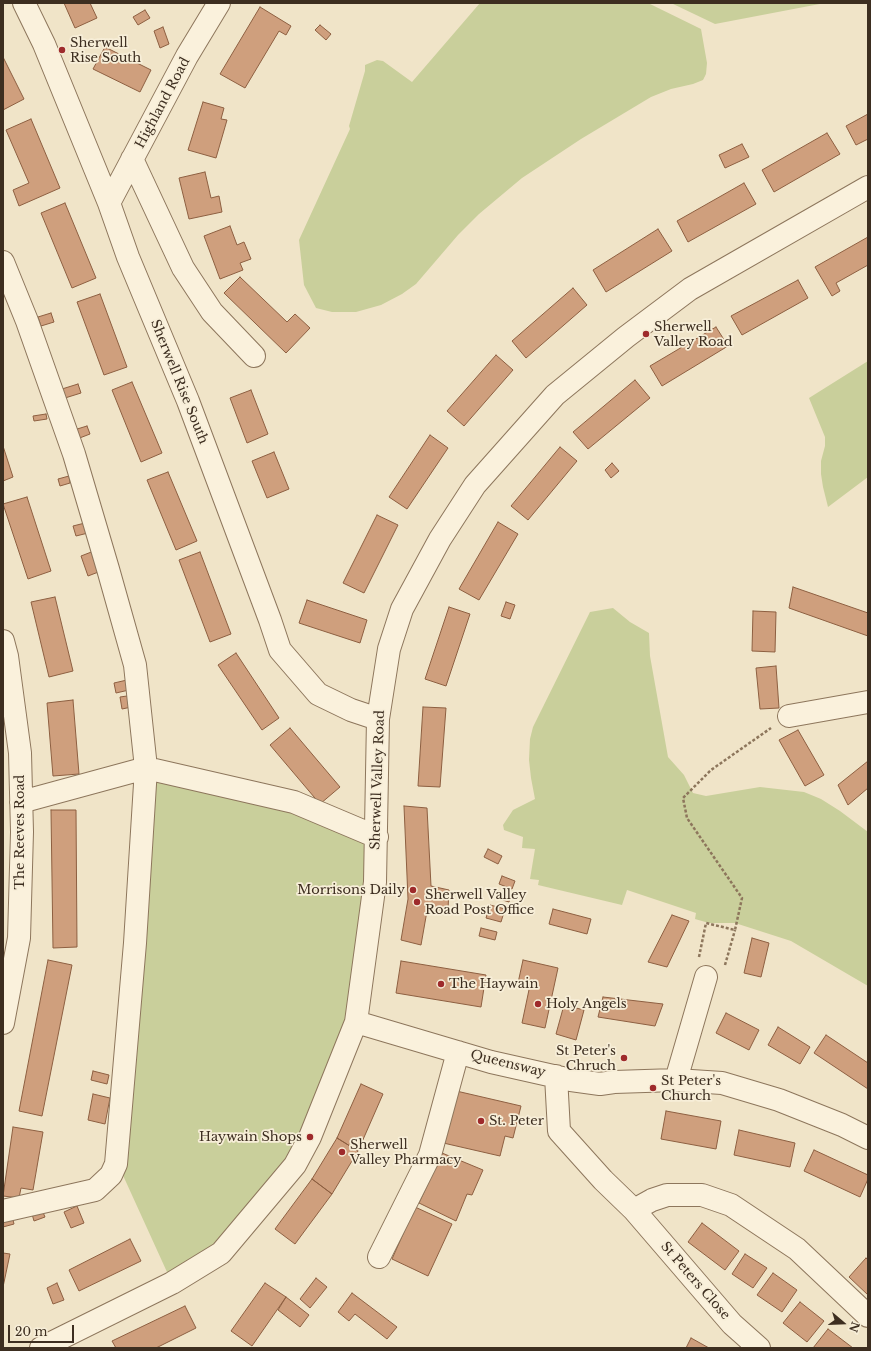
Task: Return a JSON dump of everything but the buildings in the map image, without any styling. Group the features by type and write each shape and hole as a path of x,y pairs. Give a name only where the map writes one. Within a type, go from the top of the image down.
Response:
{"street":[{"name":"Sherwell Rise South","path":"24,3 44,44 108,203 128,257 188,401 280,650 318,694 351,710 378,719"},
{"name":"Highland Road","path":"108,203 187,56 219,3"},
{"path":"132,160 183,268 212,312 254,356"},
{"name":"Sherwell Valley Road","path":"41,1348 172,1283 221,1253 295,1165 310,1137 356,1022 375,882 378,719 389,649 402,609 440,539 475,485 555,395 626,337 690,289 868,188"},
{"path":"3,262 27,321 74,454 110,576 135,665 146,768 135,943 116,1164 111,1176 95,1190 3,1211"},
{"name":"The Reeves Road","path":"3,641 7,656 20,753 22,832 3,1023"},
{"path":"789,716 868,702"},
{"path":"21,802 146,768 294,802 377,837"},
{"path":"676,1080 706,978"},
{"name":"Queensway","path":"356,1022 491,1062 571,1080 600,1084 614,1082 676,1080 722,1084 779,1100 842,1125 868,1138"},
{"path":"379,1257 430,1155 458,1052"},
{"name":"St Peters Close","path":"556,1076 559,1131 603,1180 634,1210 732,1324 760,1348"},
{"path":"634,1210 667,1194 702,1195 731,1205 797,1249 868,1316"}],"path":[{"path":"735,930 706,923 698,963 706,978 725,966 735,930 742,898 687,818 683,798 711,770 789,716"}],"green space":[{"path":"480,3 648,3 701,29 707,63 706,74 703,80 671,89 651,97 581,139 522,178 479,214 458,235 416,284 402,294 381,305 356,312 332,312 316,308 304,285 299,240 350,129 349,126 365,71 365,65 377,60 383,61 412,82"},
{"path":"671,3 825,3 715,24"},
{"path":"868,361 868,477 828,507 821,474 821,461 825,446 825,437 809,398"},
{"path":"613,608 630,622 649,633 650,656 668,757 684,775 693,793 706,796 760,787 804,792 821,799 868,832 868,986 791,941 735,923 709,923 695,919 696,913 627,890 622,905 538,885 539,880 530,879 535,849 522,848 523,837 504,830 503,825 513,810 535,799 529,760 530,739 533,727 590,612"},
{"path":"154,780 271,802 377,845 356,1022 310,1137 261,1205 172,1283 121,1171"}],"place":[{"name":"Sherwell Rise South","path":"62,50"},
{"name":"Sherwell Valley Road","path":"646,334"},
{"name":"Morrisons Daily","path":"413,890"},
{"name":"Sherwell Valley Road Post Office","path":"417,902"},
{"name":"The Haywain","path":"441,984"},
{"name":"Holy Angels","path":"538,1004"},
{"name":"St Peter's Chruch","path":"624,1058"},
{"name":"St Peter's Church","path":"653,1088"},
{"name":"St. Peter","path":"481,1121"},
{"name":"Haywain Shops","path":"310,1137"},
{"name":"Sherwell Valley Pharmacy","path":"342,1152"}]}
